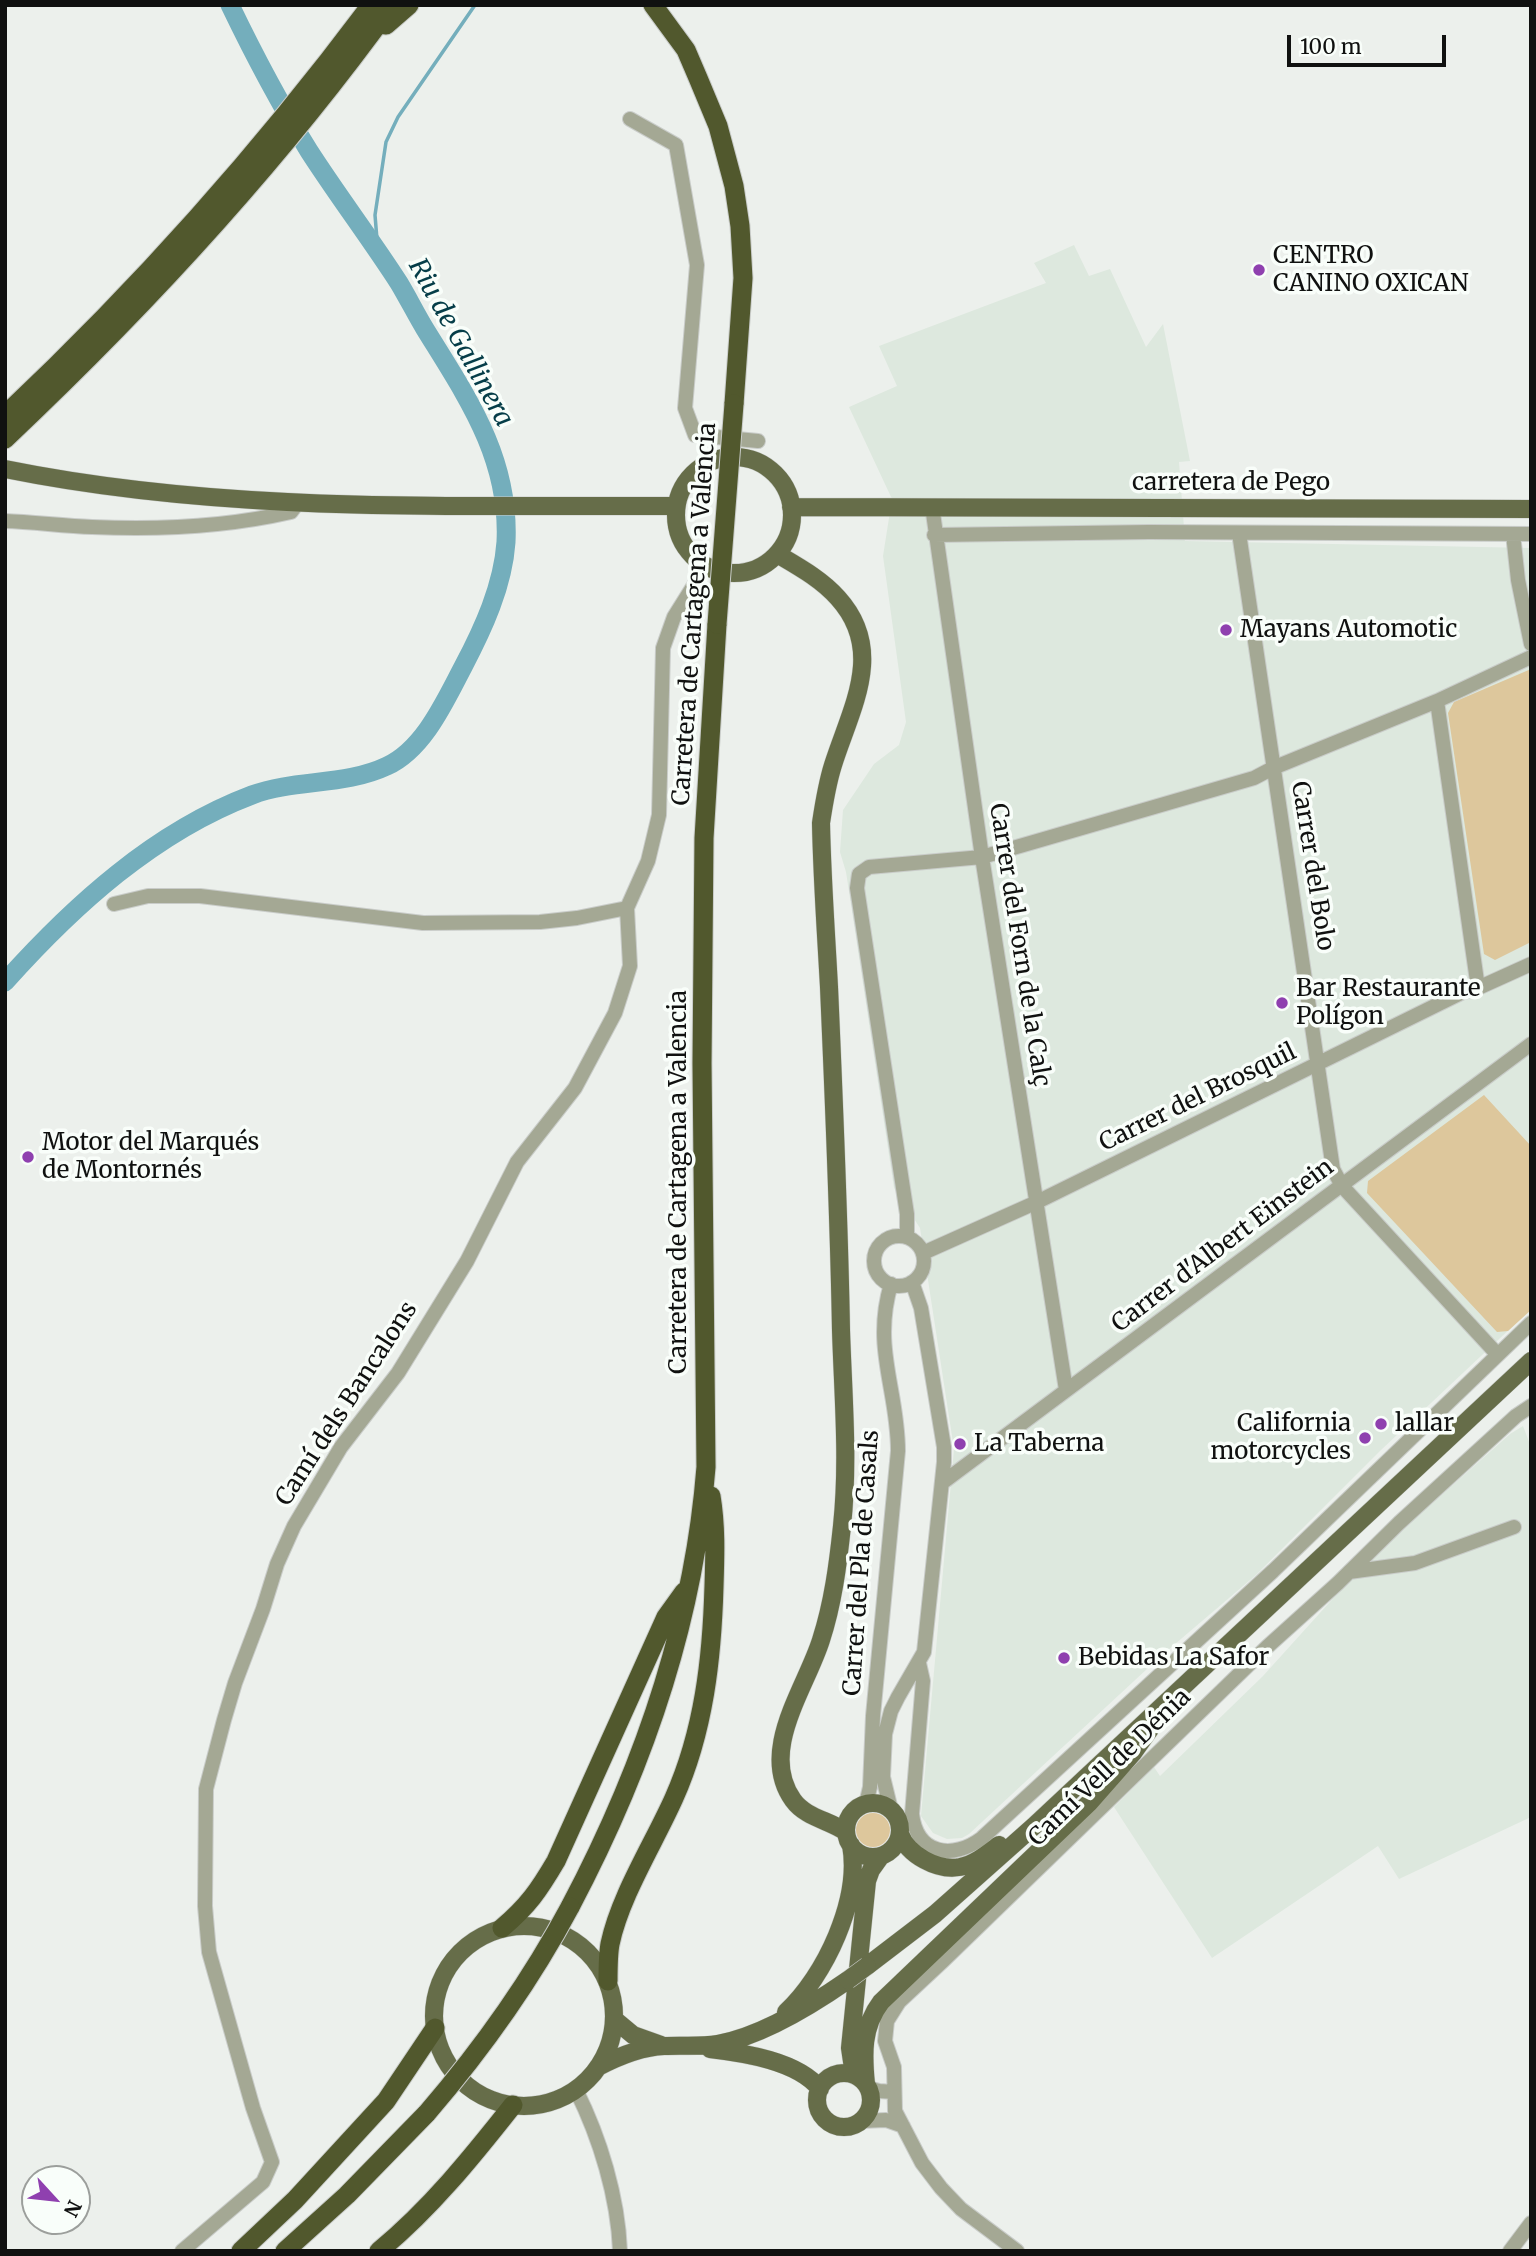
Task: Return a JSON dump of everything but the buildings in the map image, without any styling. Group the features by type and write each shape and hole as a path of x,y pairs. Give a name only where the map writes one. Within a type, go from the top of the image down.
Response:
{"highway":[{"path":"5,439 90,358 222,204 344,56 371,5"},
{"path":"366,41 392,5"},
{"path":"344,56 409,5"},
{"path":"640,5 669,26"},
{"name":"Carretera de Cartagena a Valencia","path":"285,2251 347,2194 427,2113 471,2061 511,2006 545,1952 597,1856 633,1775 675,1646 690,1583 702,1513 706,1467 702,1063 704,838 743,278 734,186 713,114 686,50 653,5"},
{"path":"661,5 669,26"},
{"path":"5,415 222,204"},
{"path":"608,1981 610,1946 616,1921 676,1796 705,1700 713,1635 716,1524 706,1467"},
{"path":"502,1928 524,1909 556,1861 666,1617 690,1583"},
{"path":"241,2251 295,2200 386,2101 435,2028"},
{"path":"379,2251 403,2231 460,2170 513,2105"}],"main road":[{"path":"718,459 751,459 765,466 778,477 787,491 791,507 791,524 786,540 777,554 765,564 744,572 721,572 694,558 682,543 676,525 676,506 681,490 697,471 718,459"},
{"path":"5,469 175,496 297,504 676,506"},
{"name":"carretera de Pego","path":"791,507 1531,509"},
{"path":"777,554 812,575 838,598 852,619 864,654 860,687 825,794 821,823 841,1301 843,1518 838,1561 821,1639 789,1721 781,1750 782,1772 794,1801 806,1813 823,1821 871,1857 881,1856"},
{"path":"598,2067 632,2052 664,2046 718,2044 739,2038 772,2024 867,1966 980,1875 1531,1361"},
{"path":"823,1821 843,1819 859,1809 880,1804 891,1810 899,1822 900,1834 911,1851 936,1864 960,1867 976,1861 1003,1841 1114,1741 1172,1697"},
{"path":"857,2080 866,2034 871,2018 881,2002 1089,1802 1133,1752 1172,1697"},
{"path":"772,2024 789,2010 807,1989 834,1941 849,1892 852,1844 859,1809"},
{"path":"867,1881 871,1870 881,1856 892,1849 900,1834"},
{"path":"852,1844 866,1867 867,1881 850,2048 857,2080 871,2102 866,2115 870,2120 844,2126 827,2120 819,2109 820,2089 828,2079 857,2080"},
{"path":"527,1925 553,1930 576,1941 594,1958 608,1981 615,2020 610,2045 598,2067 576,2090 535,2105 496,2102 467,2085 445,2060 435,2028 437,1993 452,1962 466,1947 483,1935 502,1928 527,1925"},
{"path":"615,2020 634,2035 664,2046"},
{"path":"686,2046 778,2063 806,2074 820,2089"}],"street":[{"path":"629,119 676,145 697,265 685,408 695,435 758,441"},
{"path":"5,521 93,527 211,525 291,512 297,504"},
{"name":"Carrer del Forn de la Calç","path":"932,506 934,535 982,857 1066,1390"},
{"path":"934,535 1149,532 1531,534"},
{"name":"Carrer del Bolo","path":"1240,533 1333,1169 1342,1186 1497,1354"},
{"path":"1513,534 1518,580 1531,644"},
{"path":"114,904 148,896 200,896 423,923 540,922 626,908 648,861 659,815 663,648 674,617 706,566"},
{"path":"906,1237 907,1214 857,888 859,874 869,867 982,857 1254,778 1437,701 1531,657"},
{"path":"1437,701 1478,988"},
{"name":"Camí dels Bancalons","path":"182,2251 263,2182 272,2162 253,2108 209,1952 206,1918 206,1789 235,1683 277,1564 293,1527 341,1447 398,1373 467,1261 517,1163 575,1088 600,1043 615,1013 630,966 626,908"},
{"name":"Carrer del Brosquil","path":"923,1253 1037,1202 1463,992 1531,964"},
{"name":"Carrer d'Albert Einstein","path":"942,1483 1531,1044"},
{"path":"906,1237 916,1243 923,1253 921,1271 912,1282 903,1285 891,1284 881,1278 875,1268 876,1250 889,1238 906,1237"},
{"name":"Carrer del Pla de Casals","path":"891,1810 883,1777 887,1725 926,1644 944,1447 921,1308 912,1282"},
{"name":"Carrer del Pla de Casals","path":"859,1809 870,1787 873,1716 898,1451 897,1428 884,1353 885,1312 891,1284"},
{"path":"1497,1354 1531,1323"},
{"name":"Carrer del Pla de Casals","path":"919,1663 923,1681 912,1814 918,1835 928,1846 937,1850 962,1850 982,1838 1273,1571 1497,1354"},
{"name":"Camí Vell de Dénia","path":"895,2110 894,2067 885,2040 889,2014 899,2002 1399,1522 1516,1416 1531,1406"},
{"path":"1349,1572 1415,1563 1514,1527"},
{"path":"857,2080 879,2091 894,2092"},
{"path":"576,2090 586,2110 605,2168 618,2223 620,2251"},
{"path":"870,2120 895,2110 922,2163 941,2188 961,2209 1017,2251"},
{"path":"870,2120 903,2126"},
{"path":"1510,2251 1531,2223"}],"shaded area":[{"path":"1074,245 1089,276 1110,269 1146,347 1163,324 1190,461 1179,462 1185,541 1531,548 1531,1309 1381,1450 1256,1575 1161,1656 969,1834 962,1838 947,1839 933,1833 921,1816 954,1449 920,1228 894,1188 846,872 840,852 843,810 874,764 899,745 906,722 883,556 892,499 849,407 897,386 879,346 1046,283 1034,263"},
{"path":"1531,669 1531,942 1495,960 1484,954 1448,713 1454,702"},
{"path":"1484,1095 1531,1146 1531,1310 1508,1331 1497,1332 1367,1193 1368,1181"},
{"path":"1523,1426 1531,1447 1531,1817 1399,1879 1378,1846 1212,1958 1114,1807 1154,1767 1160,1776 1263,1676 1347,1583 1402,1530 1510,1434"},
{"path":"873,1813 885,1818 890,1830 885,1842 873,1847 861,1842 856,1830 861,1818"}],"waterway":[{"name":"Riu de Gallinera","path":"5,982 87,899 149,850 182,829 252,795 268,790 354,777 387,766 400,758 423,736 449,694 485,622 501,575 506,542 505,512 501,483 483,430 399,283 298,133 230,5"},
{"path":"378,252 375,215 386,142 398,117 475,5"}],"place":[{"name":"CENTRO CANINO OXICAN","path":"1259,270"},
{"name":"Mayans Automotic","path":"1226,630"},
{"name":"Bar Restaurante Polígon","path":"1282,1003"},
{"name":"Motor del Marqués de Montornés","path":"28,1157"},
{"name":"lallar","path":"1381,1424"},
{"name":"California motorcycles","path":"1365,1438"},
{"name":"La Taberna","path":"960,1444"},
{"name":"Bebidas La Safor","path":"1064,1658"}]}
